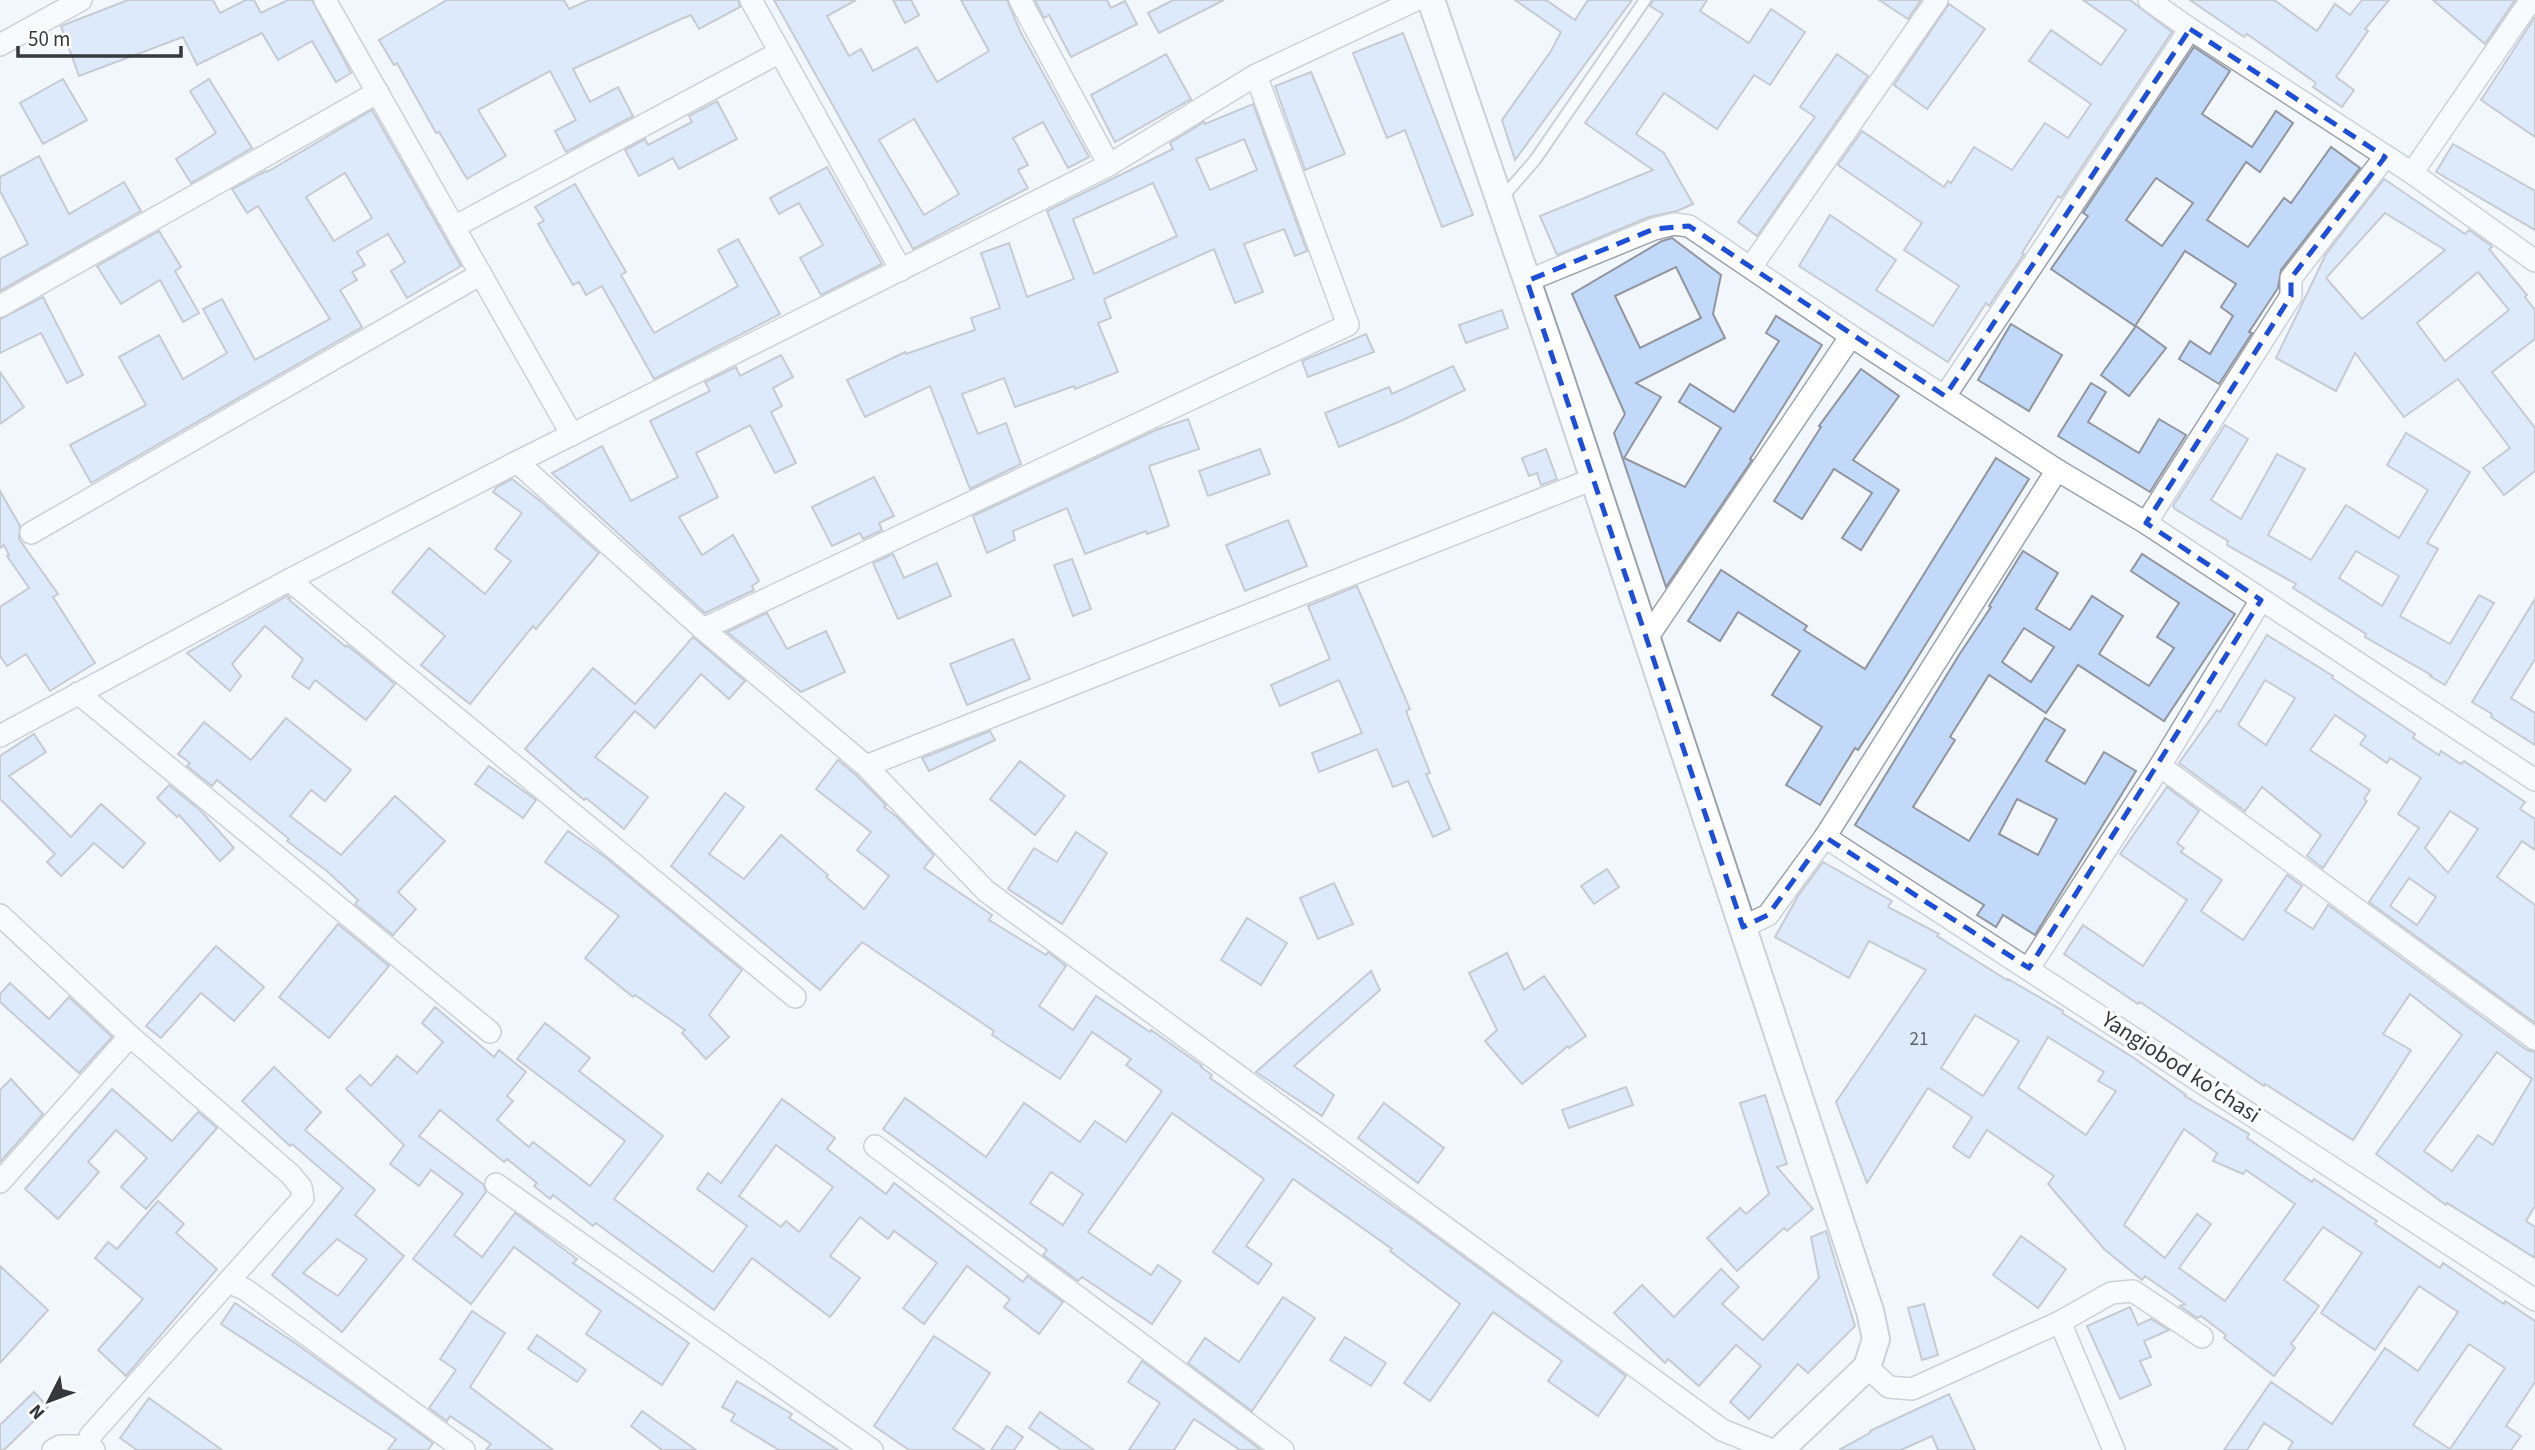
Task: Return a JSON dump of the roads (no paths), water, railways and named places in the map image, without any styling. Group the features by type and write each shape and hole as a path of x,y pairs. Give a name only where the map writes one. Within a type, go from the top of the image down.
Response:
{"street":[{"path":"0,45 81,0"},
{"path":"326,0 572,435"},
{"path":"751,0 901,270"},
{"path":"1020,0 1109,165"},
{"path":"0,736 289,580 517,462 1109,165 1256,75 1416,0"},
{"path":"1431,0 1647,638 1870,1311 1876,1339 1867,1367 1780,1450"},
{"path":"1751,267 1937,0"},
{"path":"2149,0 2412,173 2535,261"},
{"path":"2412,173 2530,0"},
{"path":"1945,396 2190,29"},
{"path":"454,227 780,52"},
{"path":"703,629 1348,325 1256,75"},
{"path":"0,306 378,92"},
{"path":"2146,523 2291,296 2291,278 2385,157"},
{"path":"1527,281 1623,241 1674,224 1689,226 1851,336 2057,470 2146,523 2535,780"},
{"path":"31,533 481,274"},
{"path":"1647,638 1851,336"},
{"path":"517,462 703,629 866,766 986,891 1722,1430 1772,1450"},
{"path":"1743,927 1768,915 1825,837 2057,470"},
{"path":"866,766 1593,479"},
{"path":"289,580 795,997"},
{"path":"2029,968 2160,766 2261,600"},
{"path":"78,693 490,1032"},
{"path":"2160,766 2535,1039"},
{"name":"Yangiobod ko'chasi","path":"1825,837 2535,1300"},
{"path":"0,915 131,1036 290,1174 301,1187 303,1198 90,1436 92,1448 60,1446 53,1450"},
{"path":"0,1182 131,1036"},
{"path":"875,1146 1283,1450"},
{"path":"496,1184 872,1450"},
{"path":"229,1282 246,1290 464,1450"},
{"path":"1867,1367 1889,1387 1912,1389 2060,1322 2111,1293 2133,1291 2202,1337"},
{"path":"2060,1322 2114,1450"}],"lane":[{"path":"1500,201 1535,160 1645,0"}]}
